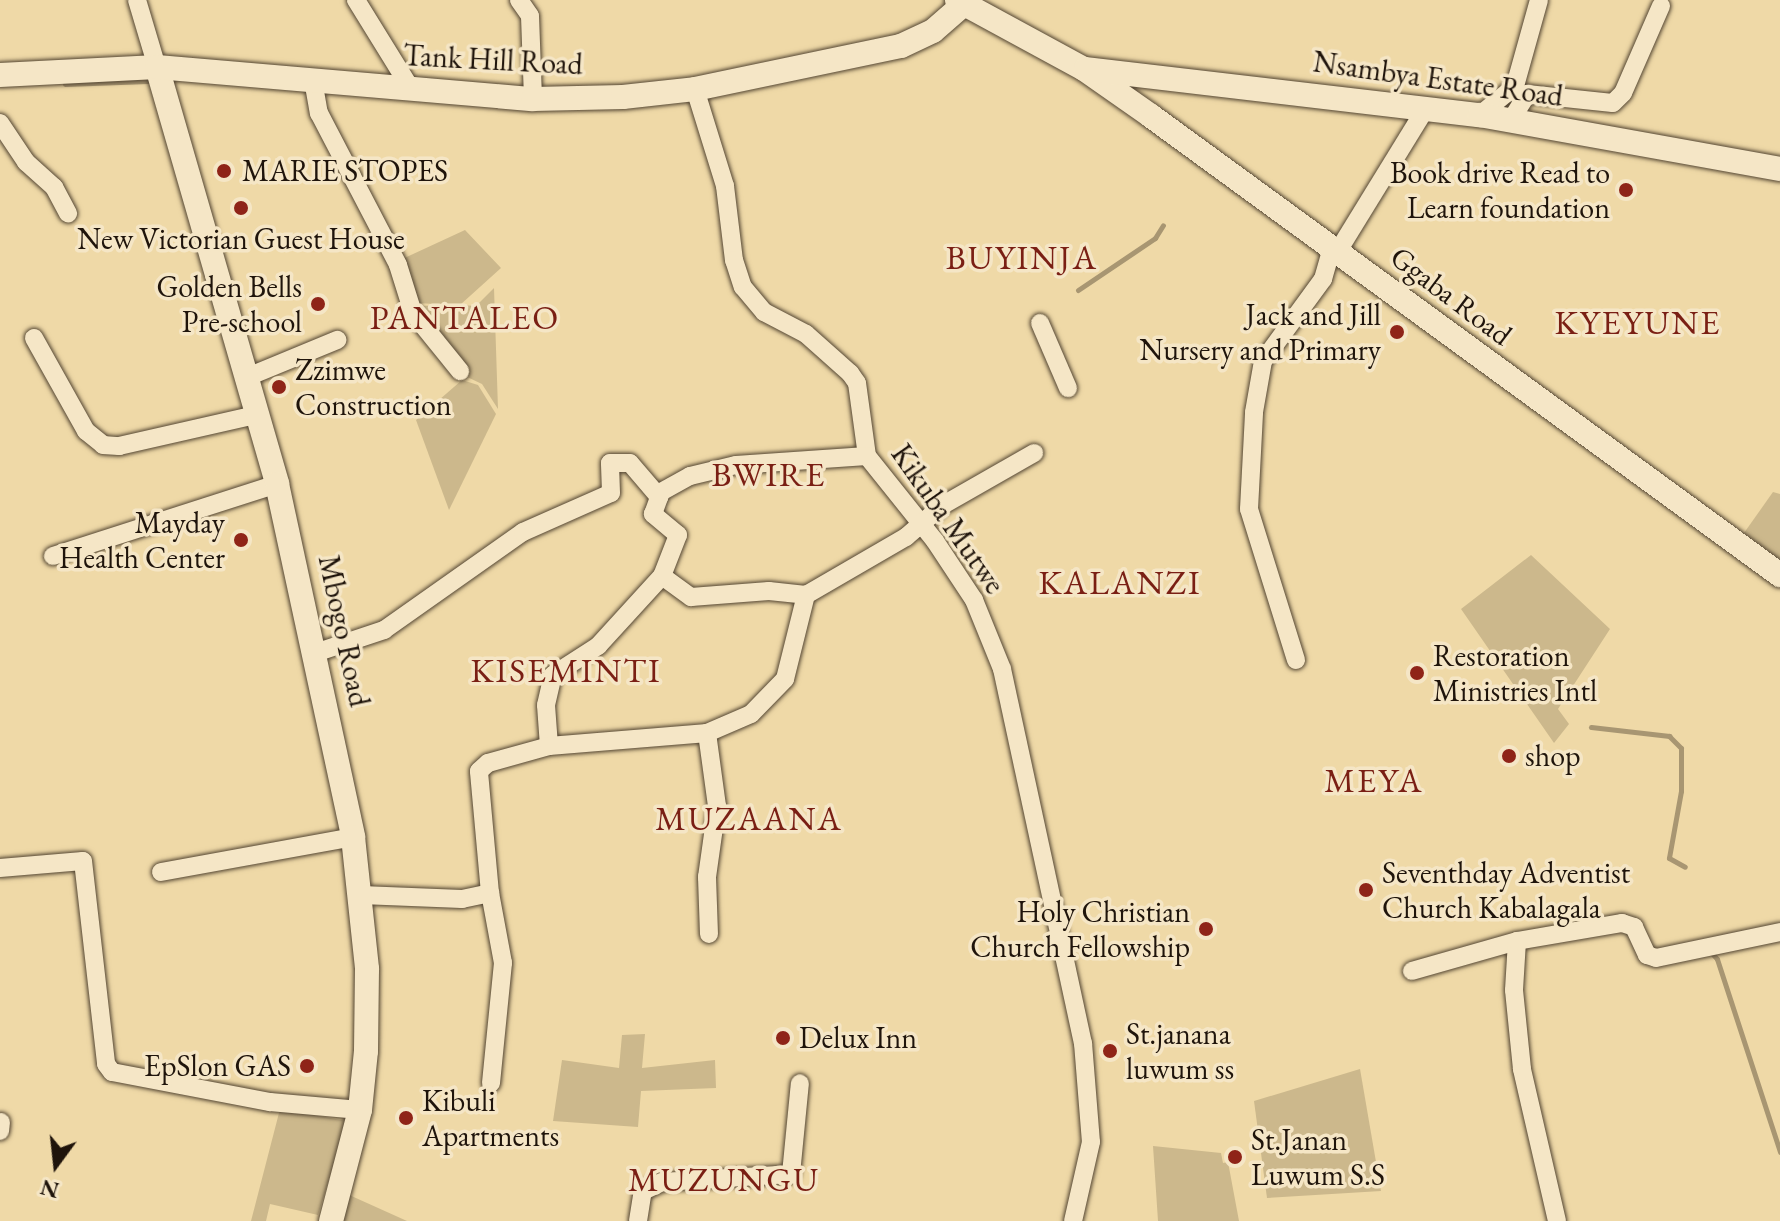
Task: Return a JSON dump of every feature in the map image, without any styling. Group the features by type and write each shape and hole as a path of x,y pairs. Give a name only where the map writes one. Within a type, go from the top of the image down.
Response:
{"street":[{"path":"137,0 157,67"},
{"path":"356,0 411,89"},
{"path":"519,0 530,16 533,99"},
{"path":"1480,115 1515,86 1539,0"},
{"name":"Tank Hill Road","path":"0,75 157,67 533,99 695,89 901,46 933,31 963,1"},
{"name":"Ggaba Road","path":"963,1 1084,69 1780,575"},
{"path":"1511,120 1527,94 1613,103 1623,93 1661,6"},
{"name":"Mbogo Road","path":"157,67 277,484 318,652 353,837 361,895 367,983 360,1110 331,1221"},
{"name":"Nsambya Estate Road","path":"1084,69 1480,115 1780,169"},
{"path":"313,80 319,113 398,265 413,313 460,371"},
{"name":"Kikuba Mutwe","path":"695,89 725,186 734,260 743,287 764,312 816,340 857,383 867,456 974,600 1002,669 1070,970 1091,1142 1073,1221"},
{"path":"1296,660 1249,509 1254,412 1263,361 1328,272 1335,250 1426,108"},
{"path":"0,123 26,162 54,187 68,213"},
{"path":"1040,323 1068,388"},
{"path":"34,338 86,431 103,445 119,446 256,415"},
{"path":"245,378 337,340"},
{"path":"662,576 691,597 769,591 806,595 906,537 919,522 1034,453"},
{"path":"549,746 546,705 553,675 598,646 662,576 678,535 653,514 659,497 674,482 736,465 867,456"},
{"path":"318,652 399,622 523,532 611,493 610,463 630,463 659,497"},
{"path":"53,556 277,484"},
{"path":"491,1083 503,963 490,893 479,771 488,763 549,746 707,733 751,714 775,693 790,667 806,595"},
{"path":"707,733 717,806 707,877 709,934"},
{"path":"161,872 353,837"},
{"path":"0,868 83,861 106,1064 119,1076 270,1102 360,1110"},
{"path":"361,895 462,899 490,893"},
{"path":"1412,971 1517,941 1622,923 1634,927 1647,955 1656,958 1780,932"},
{"path":"1517,941 1514,990 1522,1069 1557,1221"},
{"path":"638,1221 643,1191 662,1182 791,1174 800,1083"},
{"path":"0,1131 1,1122"}],"shaded area":[{"path":"465,230 501,268 460,305 476,306 494,288 498,409 482,384 465,376 417,306 452,305 417,303 398,261"},
{"path":"462,380 478,385 496,414 449,510 416,420"},
{"path":"1773,492 1780,494 1780,560 1744,533"},
{"path":"1531,555 1610,629 1558,709 1569,724 1554,743 1461,609"},
{"path":"645,1034 642,1068 715,1060 716,1088 641,1091 638,1127 553,1121 562,1060 619,1068 622,1035"},
{"path":"1360,1069 1381,1191 1267,1198 1254,1101"},
{"path":"280,1109 347,1121 318,1215 270,1204 266,1221 251,1221"},
{"path":"1153,1146 1221,1153 1223,1163 1228,1162 1239,1221 1158,1221"},
{"path":"347,1194 407,1221 341,1221"}],"waterway":[{"path":"65,84 148,81"},
{"path":"1078,290 1155,238 1163,225"},
{"path":"1591,727 1669,736 1681,748 1681,791 1669,858 1685,867"},
{"path":"1709,950 1717,959 1780,1152"}],"place":[{"name":"MARIE STOPES","path":"224,171"},
{"name":"Book drive Read to Learn foundation","path":"1626,190"},
{"name":"New Victorian Guest House","path":"241,208"},
{"name":"Golden Bells Pre-school","path":"318,304"},
{"name":"Jack and Jill Nursery and Primary","path":"1397,332"},
{"name":"Zzimwe Construction","path":"279,387"},
{"name":"Mayday Health Center","path":"241,540"},
{"name":"Restoration Ministries Intl","path":"1417,673"},
{"name":"shop","path":"1509,756"},
{"name":"Seventhday Adventist Church Kabalagala","path":"1366,890"},
{"name":"Holy Christian Church Fellowship","path":"1206,929"},
{"name":"Delux Inn","path":"783,1038"},
{"name":"St.janana luwum ss","path":"1110,1051"},
{"name":"EpSlon GAS","path":"307,1066"},
{"name":"Kibuli Apartments","path":"406,1118"},
{"name":"St.Janan Luwum S.S","path":"1235,1157"}],"district":[{"name":"BUYINJA","path":"1022,258"},
{"name":"PANTALEO","path":"465,318"},
{"name":"KYEYUNE","path":"1638,323"},
{"name":"BWIRE","path":"769,475"},
{"name":"KALANZI","path":"1120,583"},
{"name":"KISEMINTI","path":"566,671"},
{"name":"MEYA","path":"1374,781"},
{"name":"MUZAANA","path":"749,819"},
{"name":"MUZUNGU","path":"724,1180"}]}
